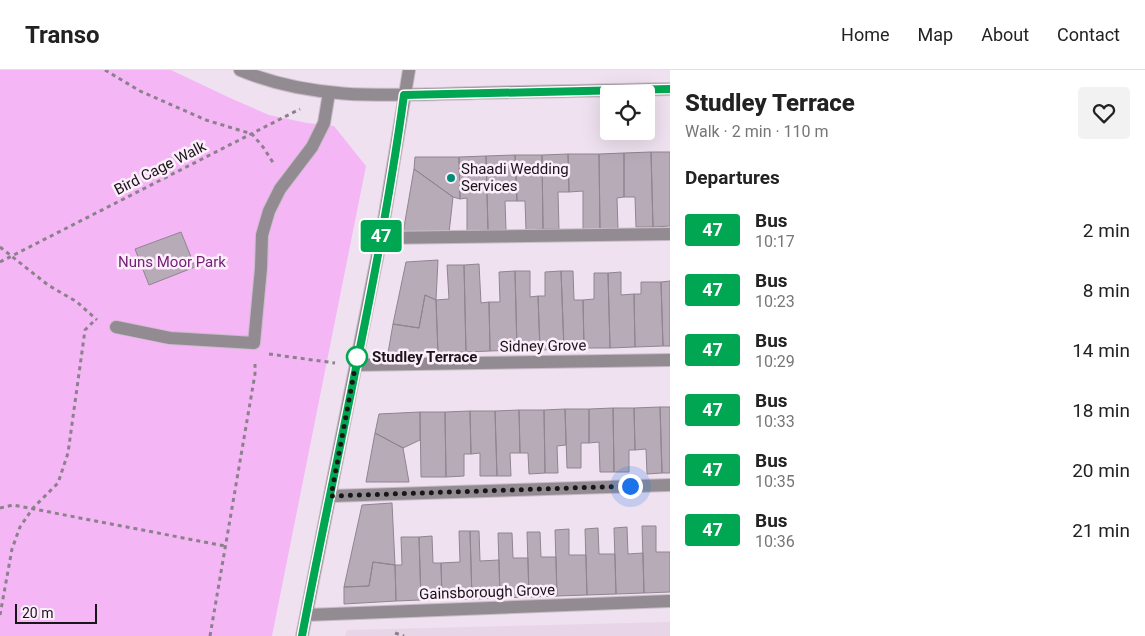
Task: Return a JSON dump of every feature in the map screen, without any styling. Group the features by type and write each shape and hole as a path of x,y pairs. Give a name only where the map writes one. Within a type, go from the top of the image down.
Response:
{"street":[{"path":"240,70 260,78 297,88 329,93 404,95 670,89"},
{"path":"302,636 381,238 409,70"},
{"path":"116,327 170,338 254,348 262,235 269,211 280,189 312,147 324,123 329,93"},
{"path":"381,238 670,234"},
{"name":"Sidney Grove","path":"356,365 670,360"},
{"path":"331,496 670,485"},
{"name":"Gainsborough Grove","path":"306,615 670,600"}],"path":[{"path":"105,70 140,91 198,117 252,134 263,147 285,182"},
{"name":"Bird Cage Walk","path":"0,262 329,93"},
{"path":"0,247 48,285 76,302 96,319 116,327"},
{"path":"0,615 12,549 20,527 33,508 58,483 68,453 84,330 96,319"},
{"path":"210,636 255,374 254,348 356,365"},
{"path":"0,508 13,505 33,508 225,546"}],"shaded area":[{"path":"670,622 670,636 345,636 347,630"}],"green space":[{"name":"Nuns Moor Park","path":"0,70 171,70 269,115 307,123 334,126 366,166 272,636 0,636"}],"building":[{"path":"651,152 653,227 636,227 635,197 624,197 624,153"},
{"path":"651,152 670,152 670,226 653,227"},
{"path":"624,153 624,197 617,198 618,229 600,230 599,154"},
{"path":"568,154 569,192 558,192 559,229 543,229 542,155"},
{"path":"568,154 599,154 600,230 583,230 583,191 569,192"},
{"path":"515,155 517,201 505,201 506,230 488,230 486,156"},
{"path":"515,155 542,155 543,229 526,230 525,201 517,201"},
{"path":"486,156 488,230 467,231 467,198 460,199 459,157"},
{"path":"415,157 459,157 460,199 453,197 414,169"},
{"path":"414,169 453,197 449,233 403,233"},
{"path":"181,232 195,267 149,285 135,249"},
{"path":"438,260 436,300 425,295 419,328 393,324 406,262"},
{"path":"479,264 481,303 489,302 490,351 466,352 464,265"},
{"path":"447,265 464,265 466,352 438,353 436,300 449,299"},
{"path":"515,271 517,350 490,351 489,302 500,302 499,272"},
{"path":"515,271 530,271 530,297 538,296 540,350 517,350"},
{"path":"561,271 564,349 540,350 538,296 545,296 545,272"},
{"path":"561,271 573,271 574,300 583,300 584,348 564,349"},
{"path":"621,272 621,295 634,294 635,347 610,348 608,273"},
{"path":"594,273 608,273 610,348 584,348 583,300 594,299"},
{"path":"670,281 670,346 663,346 661,282"},
{"path":"641,282 661,282 663,346 635,347 634,294 641,294"},
{"path":"425,295 436,300 438,353 388,353 393,324 419,328"},
{"path":"660,407 662,473 647,474 646,449 635,450 634,408"},
{"path":"660,407 670,407 670,473 662,473"},
{"path":"613,408 614,472 600,472 599,442 589,443 589,409"},
{"path":"613,408 634,408 635,450 629,450 629,472 614,472"},
{"path":"565,409 566,445 557,446 558,473 545,473 544,410"},
{"path":"565,409 589,409 589,443 581,443 581,468 567,468"},
{"path":"519,410 520,453 510,453 511,476 497,476 495,411"},
{"path":"519,410 544,410 545,473 529,474 528,453 520,453"},
{"path":"470,411 471,454 464,454 464,476 446,477 445,412"},
{"path":"470,411 495,411 497,476 480,476 480,453 471,454"},
{"path":"420,412 420,440 403,448 375,433 379,414"},
{"path":"420,412 445,412 446,477 421,477"},
{"path":"375,433 403,448 409,482 366,482"},
{"path":"392,503 395,565 373,562 369,586 344,587 362,505"},
{"path":"642,526 656,526 656,552 670,552 670,592 644,593"},
{"path":"627,527 628,554 643,553 644,593 616,594 614,528"},
{"path":"598,528 599,554 615,554 616,594 587,595 585,529"},
{"path":"569,529 569,555 586,555 587,595 557,596 555,530"},
{"path":"459,531 470,531 472,599 442,599 441,563 460,562"},
{"path":"470,531 479,531 480,561 499,560 500,598 472,599"},
{"path":"527,532 540,532 541,557 556,557 557,596 529,597"},
{"path":"498,533 512,533 513,558 528,558 529,597 500,598"},
{"path":"432,536 433,563 441,563 442,599 421,600 419,537"},
{"path":"401,537 419,537 421,600 396,601 395,565 402,565"},
{"path":"373,562 395,565 396,601 344,604 344,587 369,586"}],"bus line":[{"name":"47","path":"302,636 381,238 395,162 404,95 670,89"}],"place":[{"name":"Shaadi Wedding Services","path":"451,178"},
{"name":"Studley Terrace","path":"357,357"}],"route":[{"path":"357,357 358,352 331,496 630,486"}]}
